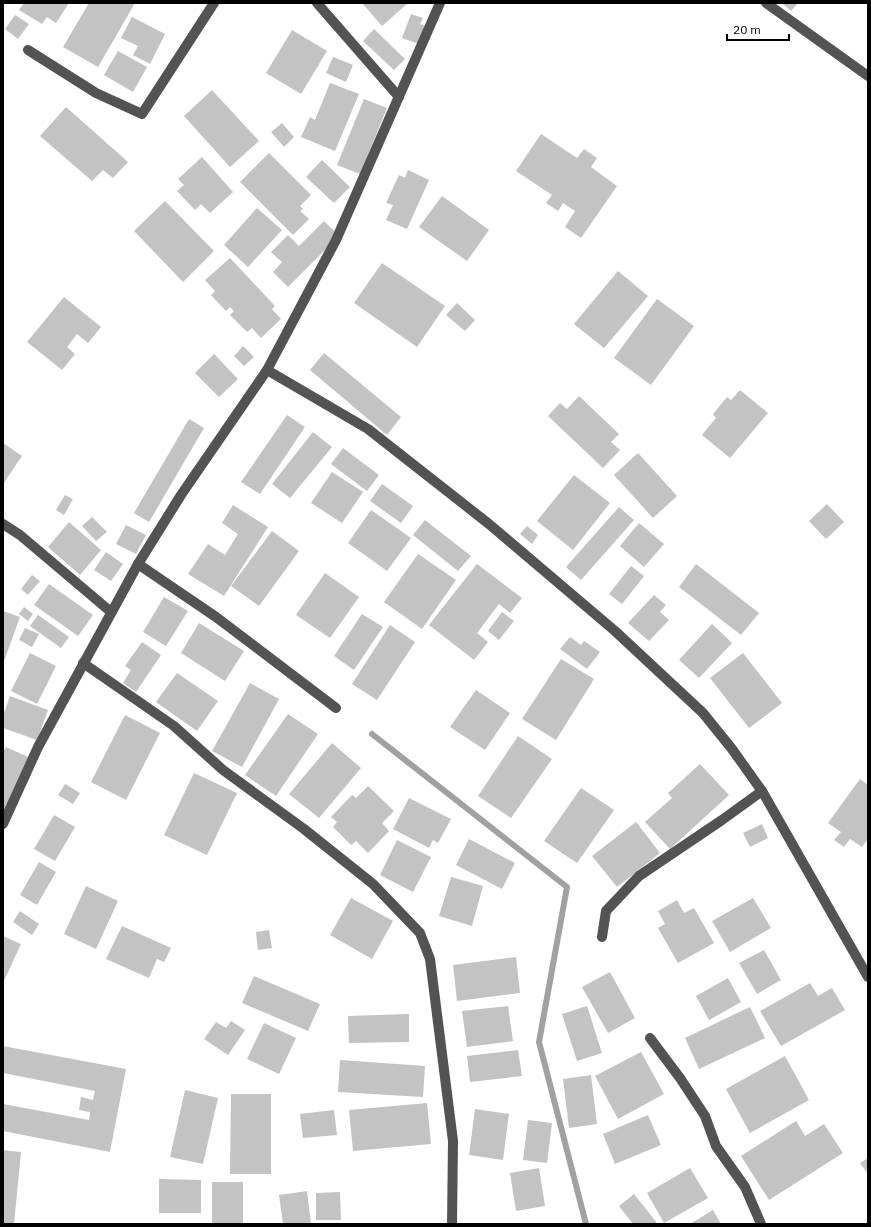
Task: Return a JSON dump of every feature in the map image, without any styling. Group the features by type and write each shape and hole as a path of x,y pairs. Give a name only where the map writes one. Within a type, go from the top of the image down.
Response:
{"street":[{"path":"28,50 96,93 142,114 214,3"},
{"path":"317,3 399,97"},
{"path":"3,824 38,747 138,564 180,495 267,370 336,240 440,3"},
{"path":"766,3 868,76"},
{"path":"267,370 368,429 489,524 615,631 703,714 732,749 762,791 868,977"},
{"path":"3,524 20,535 111,612"},
{"path":"138,564 216,617 336,708"},
{"path":"83,663 174,726 222,770 304,829 367,879 420,933 430,960 453,1141 452,1224"},
{"path":"602,937 606,911 639,876 762,791"},
{"path":"650,1038 680,1078 704,1116 716,1146 745,1187 761,1224"}],"building":[{"path":"24,3 69,3 56,23 47,17 42,24 19,10"},
{"path":"89,3 135,3 98,67 63,47"},
{"path":"362,3 408,3 382,26"},
{"path":"782,3 798,3 791,11"},
{"path":"411,14 423,18 420,24 426,26 419,44 402,38"},
{"path":"15,15 29,24 18,39 5,29"},
{"path":"132,17 165,34 150,64 133,55 138,46 121,38"},
{"path":"374,29 405,59 394,70 363,41"},
{"path":"292,30 327,51 301,94 266,73"},
{"path":"118,51 147,67 133,92 104,75"},
{"path":"333,57 353,65 346,82 326,73"},
{"path":"330,83 359,94 335,151 301,137 310,117 315,120"},
{"path":"212,90 259,141 230,167 184,116"},
{"path":"364,99 387,108 360,174 337,165"},
{"path":"66,107 128,162 113,178 103,170 92,181 40,136"},
{"path":"282,123 294,137 284,147 271,132"},
{"path":"541,134 577,158 584,149 597,158 591,167 617,186 581,238 565,227 575,211 563,203 558,211 546,203 552,195 516,171"},
{"path":"269,153 311,195 300,206 303,209 300,211 309,219 293,235 240,182"},
{"path":"202,157 233,192 210,213 201,204 195,210 177,191 184,185 178,179"},
{"path":"322,160 350,187 334,203 306,177"},
{"path":"408,170 429,180 407,229 386,220 393,205 386,203 399,175 405,178"},
{"path":"442,196 489,230 467,261 419,227"},
{"path":"165,201 214,251 183,282 134,231"},
{"path":"257,208 282,230 248,267 224,245"},
{"path":"324,221 339,236 288,287 273,272 282,262 271,252 288,235 299,246"},
{"path":"230,258 275,306 272,309 281,319 261,338 252,328 247,332 230,315 234,311 230,307 226,311 211,295 215,291 205,280"},
{"path":"382,263 445,306 417,347 354,303"},
{"path":"618,271 648,296 604,348 574,324"},
{"path":"64,297 101,327 88,343 77,334 67,347 75,354 62,370 27,342"},
{"path":"657,299 694,326 651,385 614,358"},
{"path":"457,303 475,320 465,331 446,315"},
{"path":"243,346 254,357 244,366 234,356"},
{"path":"324,353 401,417 387,435 310,370"},
{"path":"214,354 238,379 219,397 195,373"},
{"path":"740,390 768,413 730,458 702,435 716,418 713,414 727,397 731,400"},
{"path":"579,396 619,434 611,442 620,450 603,468 548,416 560,403 567,409"},
{"path":"287,415 305,427 260,494 241,482"},
{"path":"189,419 204,428 149,522 134,513"},
{"path":"313,432 332,447 290,498 272,484"},
{"path":"3,443 22,456 3,484"},
{"path":"343,448 379,475 367,491 331,464"},
{"path":"638,453 677,496 653,518 614,475"},
{"path":"332,472 363,492 342,523 311,503"},
{"path":"574,475 610,503 573,550 537,521"},
{"path":"382,484 413,506 401,523 370,501"},
{"path":"65,495 73,499 64,515 56,510"},
{"path":"827,504 844,522 826,539 809,521"},
{"path":"233,505 268,527 224,596 188,574 208,544 225,555 238,534 222,523"},
{"path":"619,507 634,520 581,580 566,567"},
{"path":"371,510 411,538 387,571 348,543"},
{"path":"92,517 107,532 96,541 82,526"},
{"path":"425,520 471,556 458,571 413,535"},
{"path":"69,522 101,550 80,575 48,547"},
{"path":"639,523 664,544 644,567 620,546"},
{"path":"126,525 146,535 136,554 116,544"},
{"path":"527,526 538,535 532,544 520,534"},
{"path":"272,531 299,551 259,606 231,586"},
{"path":"106,552 123,564 111,581 94,570"},
{"path":"418,554 456,580 422,629 384,602"},
{"path":"477,564 522,598 510,613 499,604 477,633 488,642 474,660 429,625"},
{"path":"696,564 759,613 741,635 679,587"},
{"path":"631,566 644,576 622,604 609,594"},
{"path":"325,573 359,597 330,638 296,615"},
{"path":"32,575 40,581 28,595 21,589"},
{"path":"49,584 93,615 78,636 34,605"},
{"path":"654,595 666,605 660,612 669,620 649,641 628,623"},
{"path":"164,597 188,611 166,646 143,632"},
{"path":"24,607 33,614 28,621 19,614"},
{"path":"3,611 20,617 3,664"},
{"path":"502,612 514,621 499,640 488,631"},
{"path":"362,614 383,627 354,670 334,656"},
{"path":"38,615 69,637 61,648 30,626"},
{"path":"199,623 244,651 225,681 181,653"},
{"path":"712,624 732,643 699,678 679,660"},
{"path":"390,625 415,642 377,700 352,684"},
{"path":"25,628 39,634 32,647 19,640"},
{"path":"570,637 581,645 584,641 600,652 587,669 560,649"},
{"path":"142,642 161,655 136,692 123,683 131,670 125,666"},
{"path":"30,653 56,666 37,704 11,691"},
{"path":"743,653 782,703 749,728 710,678"},
{"path":"561,659 594,679 556,740 522,719"},
{"path":"177,673 218,701 197,731 156,702"},
{"path":"250,683 279,699 242,767 212,751"},
{"path":"476,690 510,713 485,750 450,727"},
{"path":"10,696 48,710 37,740 3,728 3,716"},
{"path":"288,714 318,734 276,796 245,775"},
{"path":"125,715 160,733 126,800 91,782"},
{"path":"518,736 552,759 511,818 478,796"},
{"path":"332,743 361,768 319,818 289,794"},
{"path":"6,747 28,757 4,810 3,752"},
{"path":"700,764 729,795 670,849 645,822 672,798 668,793"},
{"path":"194,773 237,793 207,855 164,835"},
{"path":"860,779 868,785 868,839 862,847 850,839 844,847 834,840 841,832 828,823"},
{"path":"65,784 80,793 73,804 58,795"},
{"path":"368,786 394,811 382,823 389,831 368,853 356,841 351,845 333,827 337,822 331,817 352,795 356,798"},
{"path":"581,788 614,810 577,863 544,841"},
{"path":"409,798 451,819 438,843 433,840 429,848 393,829"},
{"path":"54,815 75,827 55,861 34,849"},
{"path":"636,822 660,853 617,887 592,856"},
{"path":"762,824 768,838 750,847 743,833"},
{"path":"469,839 515,863 502,889 456,865"},
{"path":"397,840 431,857 413,892 380,875"},
{"path":"39,862 56,872 37,905 20,895"},
{"path":"451,877 483,886 472,926 439,916"},
{"path":"86,886 118,901 96,949 64,934"},
{"path":"351,898 393,921 372,959 330,935"},
{"path":"753,898 771,928 730,952 712,921"},
{"path":"677,900 684,913 694,908 714,943 678,963 658,928 665,924 658,911"},
{"path":"20,911 39,924 32,935 13,922"},
{"path":"122,926 171,948 164,962 157,959 149,978 106,959"},
{"path":"269,930 272,948 258,950 256,932"},
{"path":"3,936 21,944 3,983"},
{"path":"764,950 781,980 757,994 739,963"},
{"path":"516,957 520,993 457,1001 453,965"},
{"path":"610,972 635,1018 608,1033 582,987"},
{"path":"254,976 320,1004 308,1031 242,1003"},
{"path":"728,978 741,1002 709,1020 696,996"},
{"path":"810,983 818,996 832,988 845,1010 781,1046 760,1011"},
{"path":"508,1006 513,1041 467,1047 462,1011"},
{"path":"587,1006 602,1053 577,1061 562,1014"},
{"path":"750,1007 765,1038 699,1069 685,1038"},
{"path":"409,1014 409,1042 349,1043 348,1016"},
{"path":"231,1021 245,1030 228,1055 204,1039 216,1022 226,1028"},
{"path":"264,1023 296,1038 279,1074 247,1059"},
{"path":"3,1046 126,1069 110,1152 3,1131 3,1104 89,1120 90,1112 79,1110 81,1097 93,1100 95,1091 3,1073"},
{"path":"518,1050 522,1076 470,1082 467,1056"},
{"path":"641,1052 664,1094 618,1119 595,1076"},
{"path":"785,1056 809,1100 750,1133 726,1089"},
{"path":"340,1060 425,1066 423,1097 338,1092"},
{"path":"591,1075 597,1124 569,1128 563,1079"},
{"path":"185,1090 218,1098 203,1164 170,1157"},
{"path":"231,1094 271,1094 271,1174 230,1174"},
{"path":"427,1103 431,1144 353,1151 349,1110"},
{"path":"475,1109 509,1114 503,1160 469,1155"},
{"path":"334,1110 337,1135 303,1138 300,1114"},
{"path":"648,1115 661,1145 615,1164 603,1134"},
{"path":"528,1120 552,1123 547,1163 523,1160"},
{"path":"796,1121 805,1136 824,1124 843,1153 769,1200 741,1156"},
{"path":"3,1150 21,1152 14,1224 3,1224"},
{"path":"868,1158 868,1174 860,1163"},
{"path":"539,1168 545,1206 516,1211 510,1173"},
{"path":"690,1168 708,1198 664,1223 647,1193"},
{"path":"159,1179 201,1180 201,1213 159,1213"},
{"path":"212,1182 243,1182 243,1224 212,1224"},
{"path":"307,1191 311,1224 283,1224 279,1195"},
{"path":"340,1192 341,1220 316,1220 316,1193"},
{"path":"634,1194 657,1223 656,1224 633,1224 619,1206"},
{"path":"713,1210 721,1224 690,1224"}],"waterway":[{"path":"372,734 567,887 539,1042 586,1224"}]}
